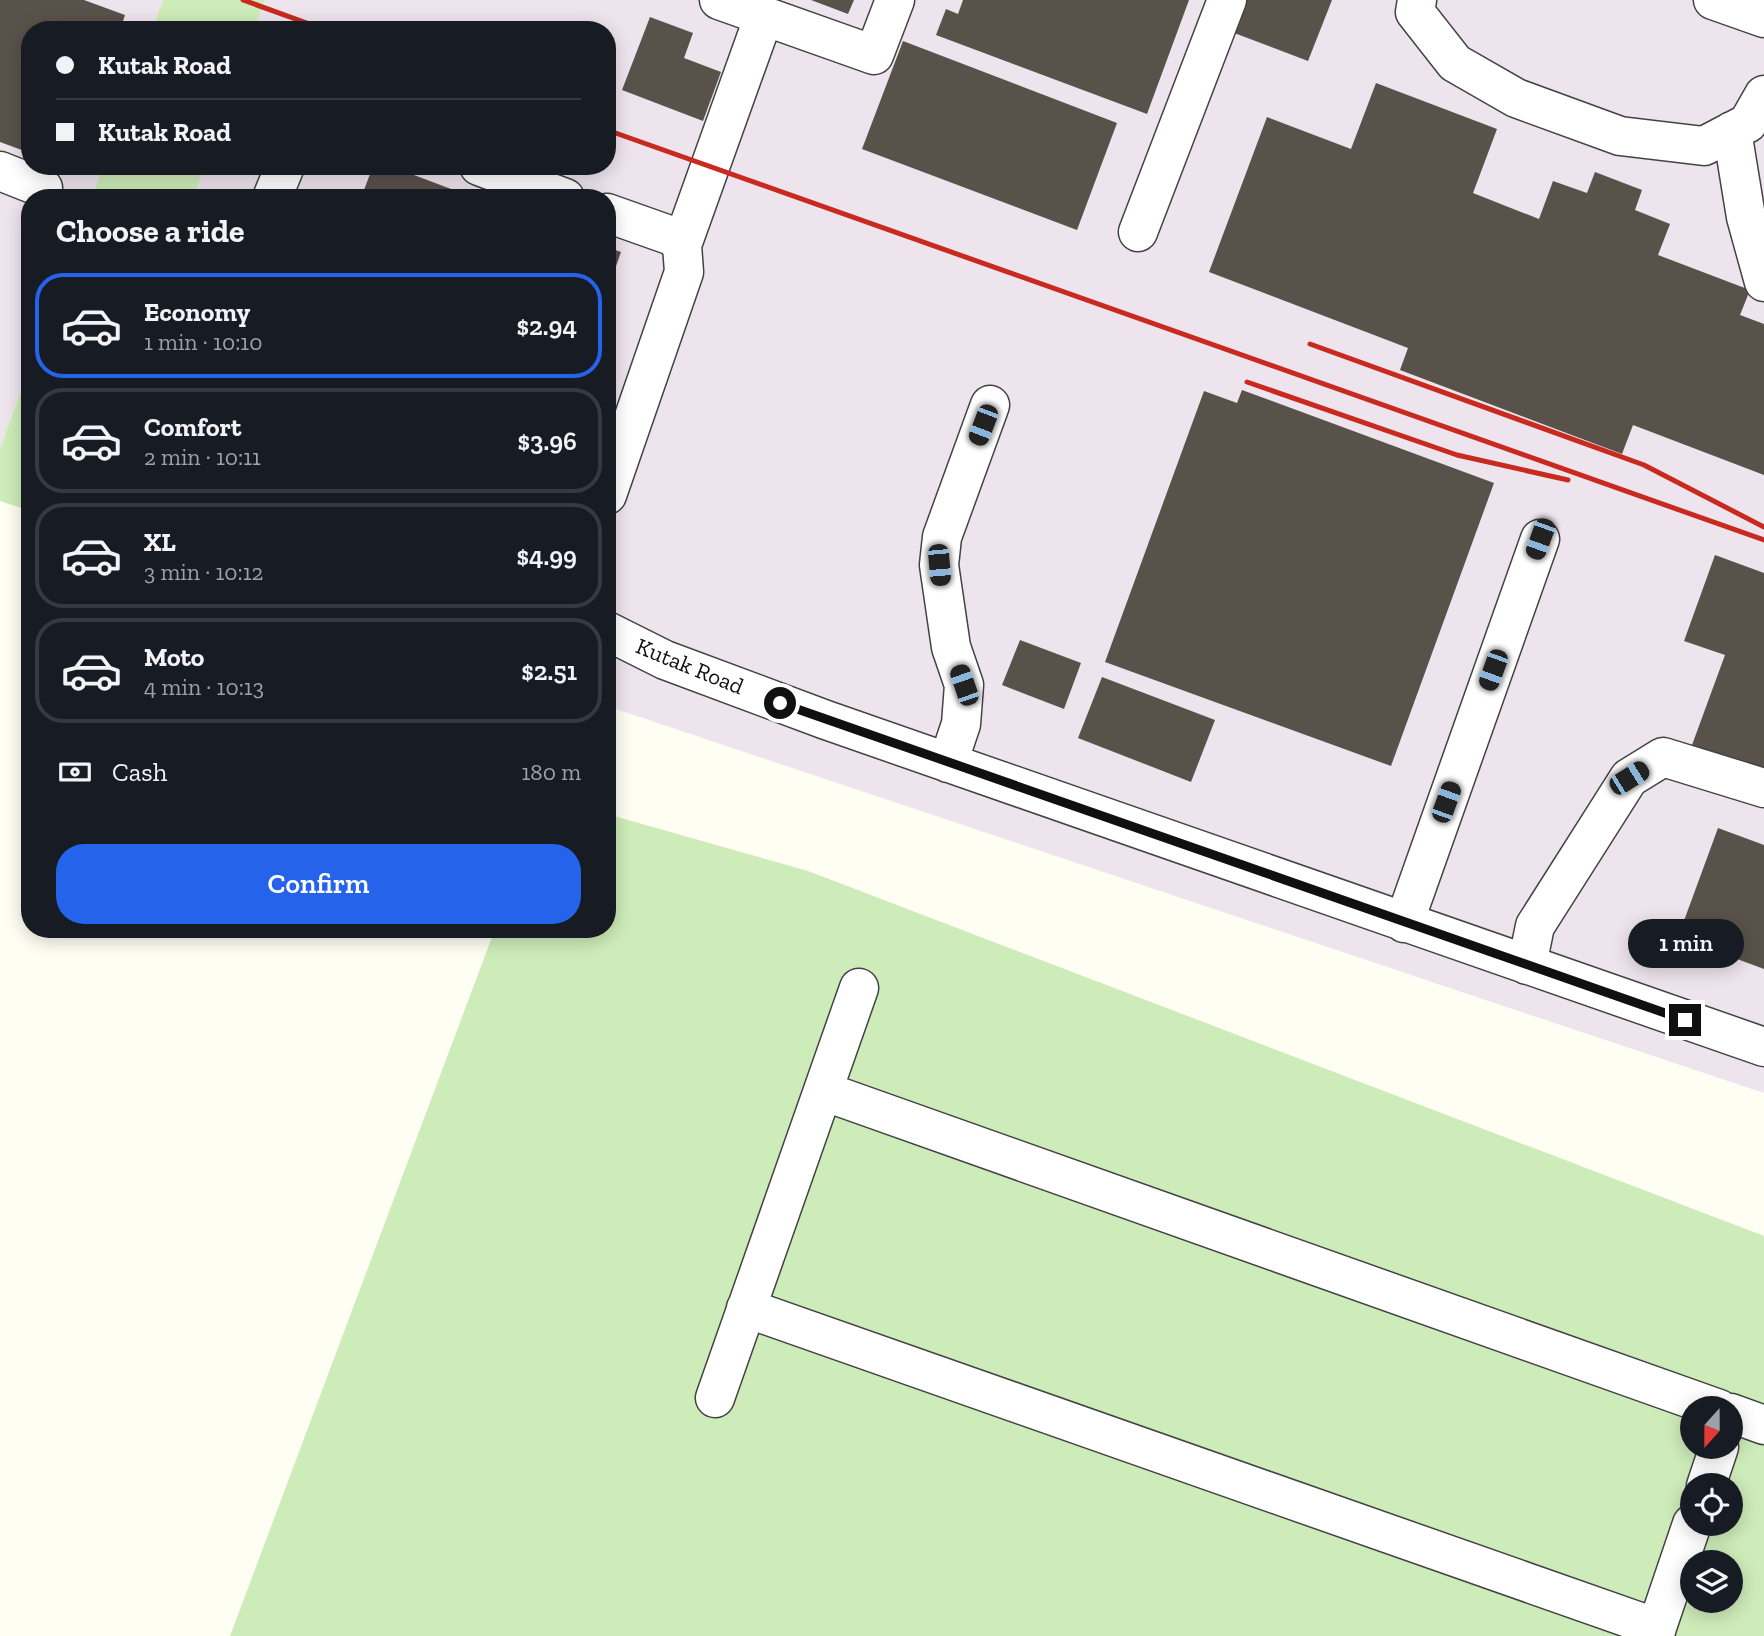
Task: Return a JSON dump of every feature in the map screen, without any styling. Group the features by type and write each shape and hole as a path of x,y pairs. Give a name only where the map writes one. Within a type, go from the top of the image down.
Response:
{"street":[{"path":"719,0 874,55 895,0"},
{"path":"1138,232 1227,0"},
{"path":"1417,0 1415,12 1455,63 1517,98 1620,136 1703,146 1748,123 1764,95"},
{"path":"1713,0 1764,18"},
{"path":"616,469 684,272 682,245 764,16"},
{"path":"1732,131 1746,217 1764,282"},
{"path":"0,171 43,188"},
{"path":"503,175 541,189"},
{"path":"616,216 672,236 682,245"},
{"path":"948,763 961,724 964,685 951,647 939,565 942,537 990,405"},
{"path":"1404,923 1540,539"},
{"name":"Kutak Road","path":"616,636 665,660 948,763 1764,1047"},
{"path":"1527,965 1535,926 1629,778 1663,757 1764,788"},
{"path":"715,1398 859,988"},
{"path":"823,1091 1682,1396"},
{"path":"746,1308 1655,1632 1688,1536"},
{"path":"1743,1417 1764,1425"}],"shaded area":[{"path":"0,0 163,0 155,21 21,21 21,175 100,175 94,189 21,189 21,391 0,448"},
{"path":"265,0 1764,0 1764,1093 616,709 616,189 196,189 202,175 616,175 616,21 257,21"}],"green space":[{"path":"163,0 265,0 257,21 155,21"},
{"path":"100,175 202,175 196,189 94,189"},
{"path":"21,391 21,508 0,501 0,448"},
{"path":"616,817 808,871 1764,1236 1764,1636 230,1636 492,938 616,938"}],"building":[{"path":"0,0 84,0 125,15 123,21 21,21 21,150 0,142"},
{"path":"811,0 854,0 848,14"},
{"path":"963,0 1189,0 1147,114 936,35 946,9 958,14"},
{"path":"1241,0 1332,0 1308,61 1229,31"},
{"path":"650,17 693,33 684,58 721,72 703,121 622,90"},
{"path":"903,41 1117,123 1077,230 862,149"},
{"path":"1376,83 1497,129 1473,193 1539,219 1553,181 1587,193 1595,172 1642,190 1635,210 1670,224 1658,255 1750,290 1740,315 1764,324 1764,475 1633,425 1622,454 1400,370 1408,348 1209,272 1267,117 1351,149"},
{"path":"370,175 414,175 451,189 364,189"},
{"path":"616,250 621,252 616,266"},
{"path":"1242,390 1494,483 1391,766 1105,662 1204,391 1237,403"},
{"path":"1715,555 1764,573 1764,771 1692,745 1725,655 1684,641"},
{"path":"1020,640 1081,663 1064,709 1002,685"},
{"path":"1102,677 1215,720 1191,782 1078,738"},
{"path":"1718,828 1764,845 1764,969 1678,937"}],"railway":[{"path":"243,0 301,21"},
{"path":"616,133 1764,540"},
{"path":"1310,344 1644,465 1764,527"},
{"path":"1247,382 1457,455 1568,480"}],"route":[{"path":"780,703 1685,1020"}]}
